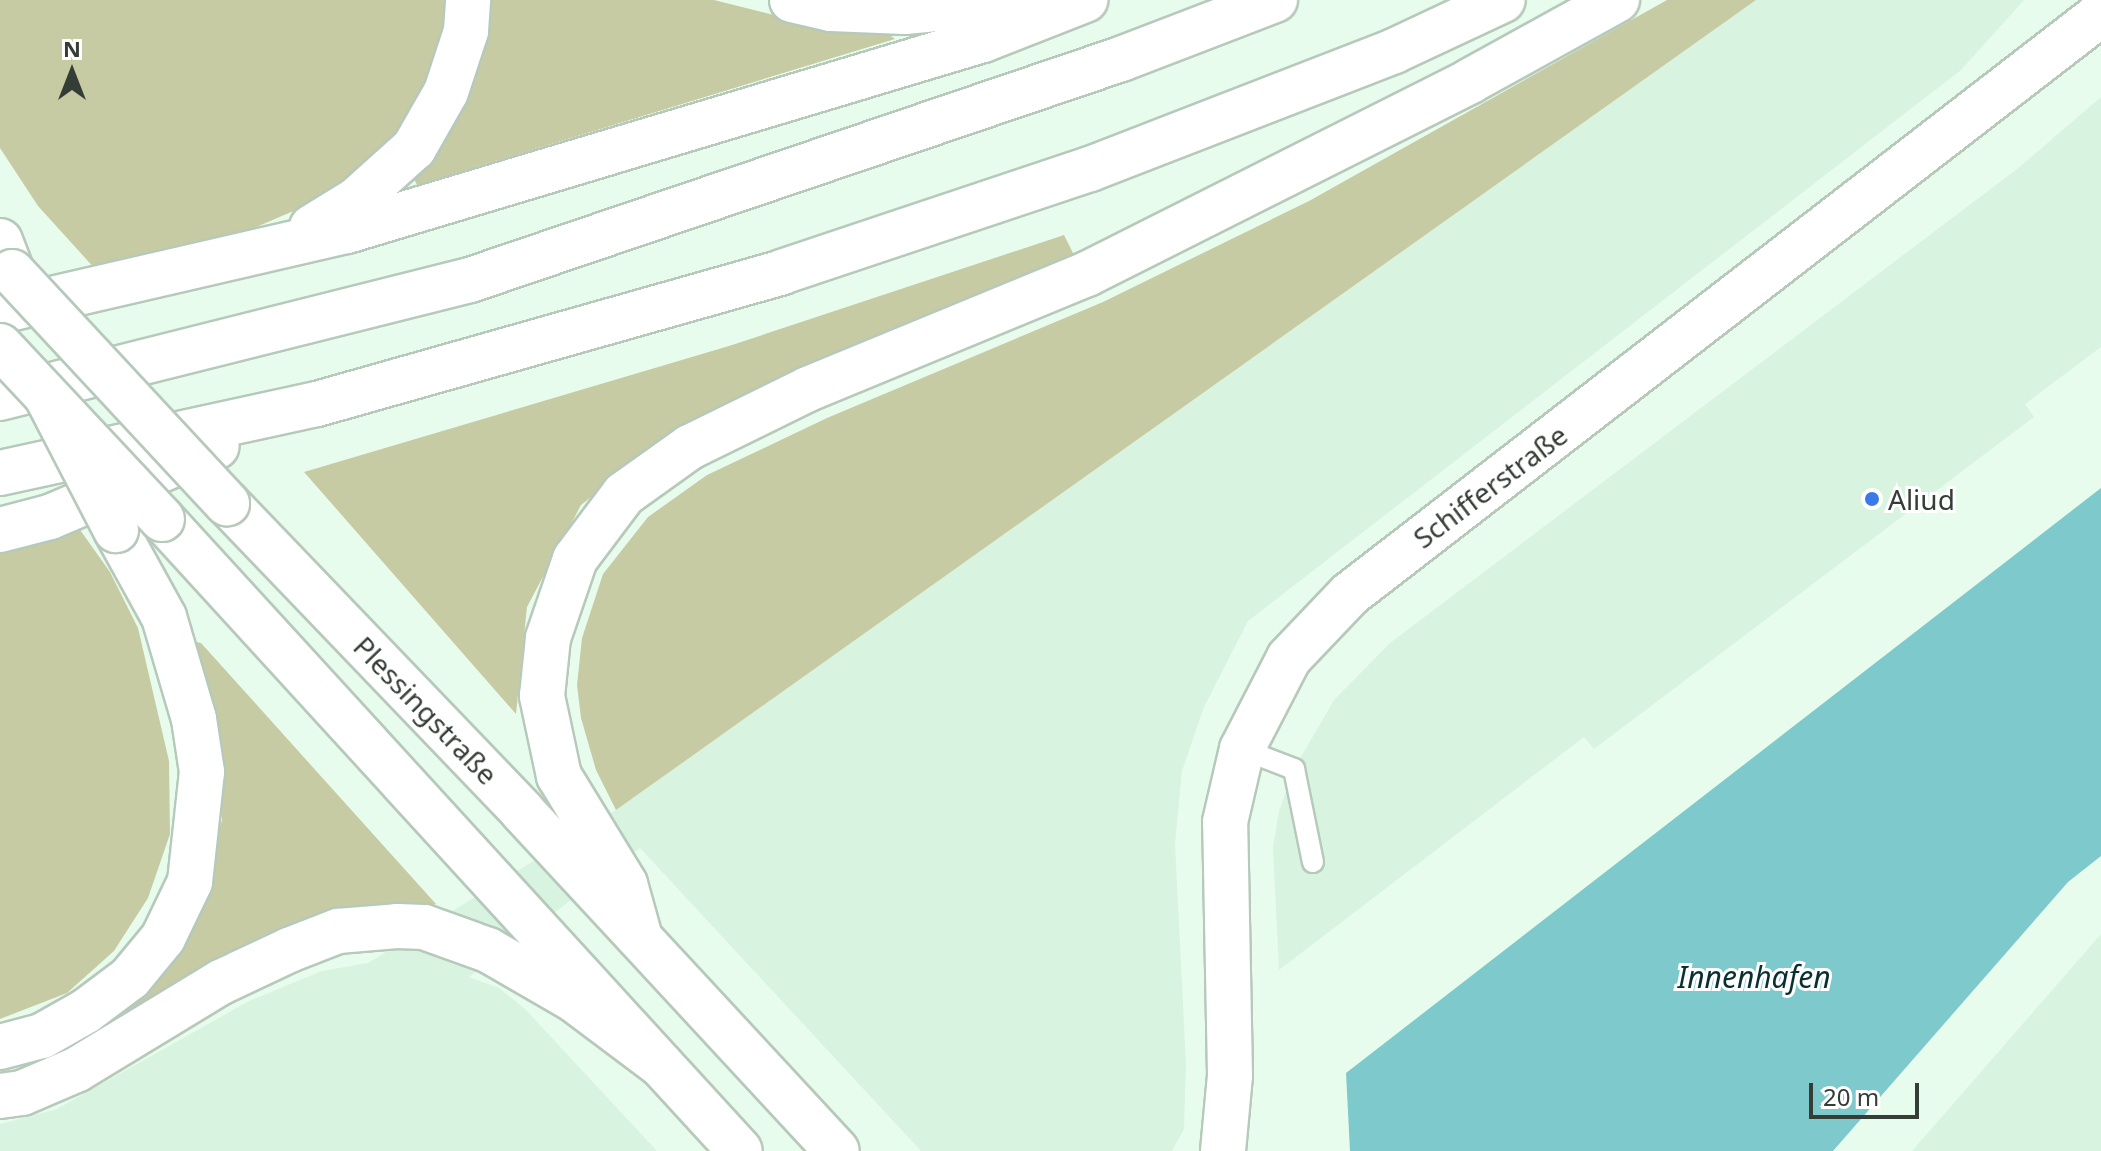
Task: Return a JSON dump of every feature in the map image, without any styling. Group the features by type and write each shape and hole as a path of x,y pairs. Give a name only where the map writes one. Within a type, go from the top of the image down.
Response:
{"main road":[{"path":"279,247 356,200 414,148 446,92 466,31 468,0"},
{"path":"792,0 831,9 905,12 1030,0"},
{"path":"3,271 279,247 983,40 1085,0"},
{"path":"0,398 470,280 1106,64 1275,0"},
{"path":"0,473 317,404 782,272 1090,169 1394,51 1503,0"},
{"path":"640,938 625,884 559,776 542,696 548,638 575,559 624,494 690,447 808,389 1087,274 1470,81 1617,0"},
{"name":"Schifferstraße","path":"1223,1151 1230,1075 1225,822 1242,749 1289,658 1350,594 2101,14"},
{"name":"Plessingstraße","path":"3,271 522,811 837,1151"},
{"path":"0,346 474,854 740,1151"},
{"path":"0,1047 42,1036 86,1011 130,978 163,938 190,882 202,772 194,719 164,617 47,397"},
{"path":"0,530 50,517 317,404"},
{"path":"0,1096 22,1093 76,1070 221,982 289,950 338,931 397,926 424,927 488,950 573,999 660,1064"}],"lane":[{"path":"1242,749 1294,769 1313,862"}],"shaded area":[{"path":"0,0 445,0 445,25 427,84 397,138 347,188 238,235 97,271 38,206 0,148"},
{"path":"483,0 714,0 825,28 887,33 895,39 417,185 413,177"},
{"path":"1667,0 1756,0 616,810 596,770 581,718 577,685 582,638 603,574 648,517 707,475 827,418 1103,302 1309,201"},
{"path":"1756,0 2024,0 1961,70 1248,621 1204,707 1182,771 1175,844 1186,1065 1184,1129 1172,1151 921,1151 640,848 469,977 499,988 525,1009 657,1151 0,1151 0,1124 57,1109 249,1001 322,971 368,963 616,810"},
{"path":"2101,97 2101,347 2025,404 2034,417 1594,749 1584,737 1279,970 1273,847 1279,811 1294,769 1334,700 1390,643 2017,169"},
{"path":"1064,235 1074,255 839,352 677,429 581,505 527,607 516,714 304,472 729,346"},
{"path":"78,527 110,572 138,628 169,761 170,834 148,898 114,951 67,993 0,1019 0,544"},
{"path":"188,640 201,643 436,904 94,1040 92,1031 201,895 222,820 221,759"},
{"path":"2101,934 2101,1151 1912,1151"}],"water":[{"name":"Innenhafen","path":"2101,488 2101,856 2068,882 1833,1151 1350,1151 1346,1073"}],"place":[{"name":"Aliud","path":"1872,499"}]}
